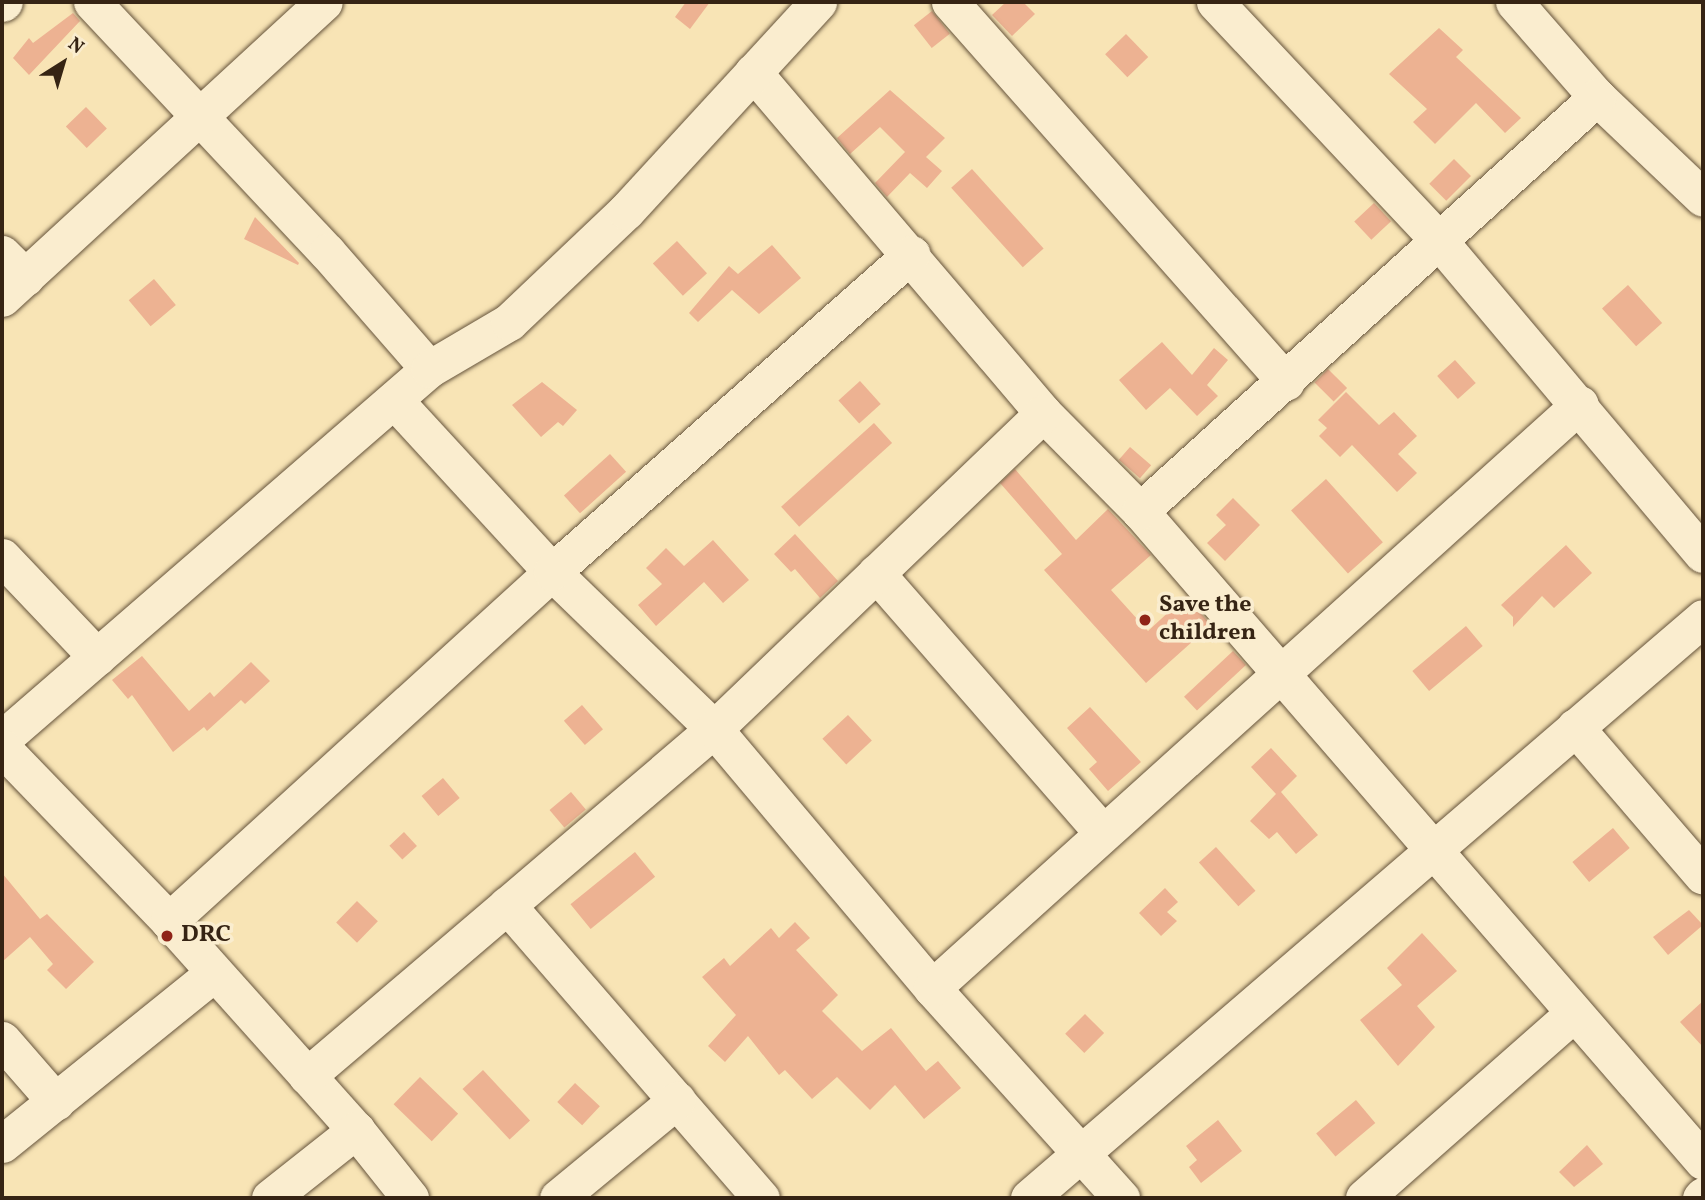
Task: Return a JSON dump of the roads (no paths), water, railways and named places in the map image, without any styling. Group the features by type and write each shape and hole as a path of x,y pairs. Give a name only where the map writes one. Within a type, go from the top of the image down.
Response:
{"street":[{"path":"92,2 327,252 429,369"},
{"path":"9,276 199,118 324,2"},
{"path":"2,739 429,369 509,322 626,211 818,2"},
{"path":"950,2 1286,382"},
{"path":"1215,2 1440,242 1580,404 1703,554"},
{"path":"1514,2 1597,97 1703,198"},
{"path":"753,72 912,254 1043,413 1140,510 1703,1161"},
{"path":"1140,510 1286,382 1597,97"},
{"path":"169,921 552,572 912,254"},
{"path":"394,400 552,572 714,729 932,988 1121,1198"},
{"path":"932,988 1580,404"},
{"path":"307,1076 714,729 1043,413"},
{"path":"2,557 97,657"},
{"path":"876,573 1103,833"},
{"path":"1029,1198 1703,618"},
{"path":"1575,727 1703,876"},
{"path":"2,748 169,921 356,1130 410,1198"},
{"path":"507,905 761,1198"},
{"path":"2,1144 214,974"},
{"path":"1364,1198 1574,1013"},
{"path":"2,1040 55,1102"},
{"path":"558,1198 677,1100"},
{"path":"270,1198 356,1130"}],"place":[{"name":"Save the children","path":"1145,620"},
{"name":"DRC","path":"167,936"}]}
